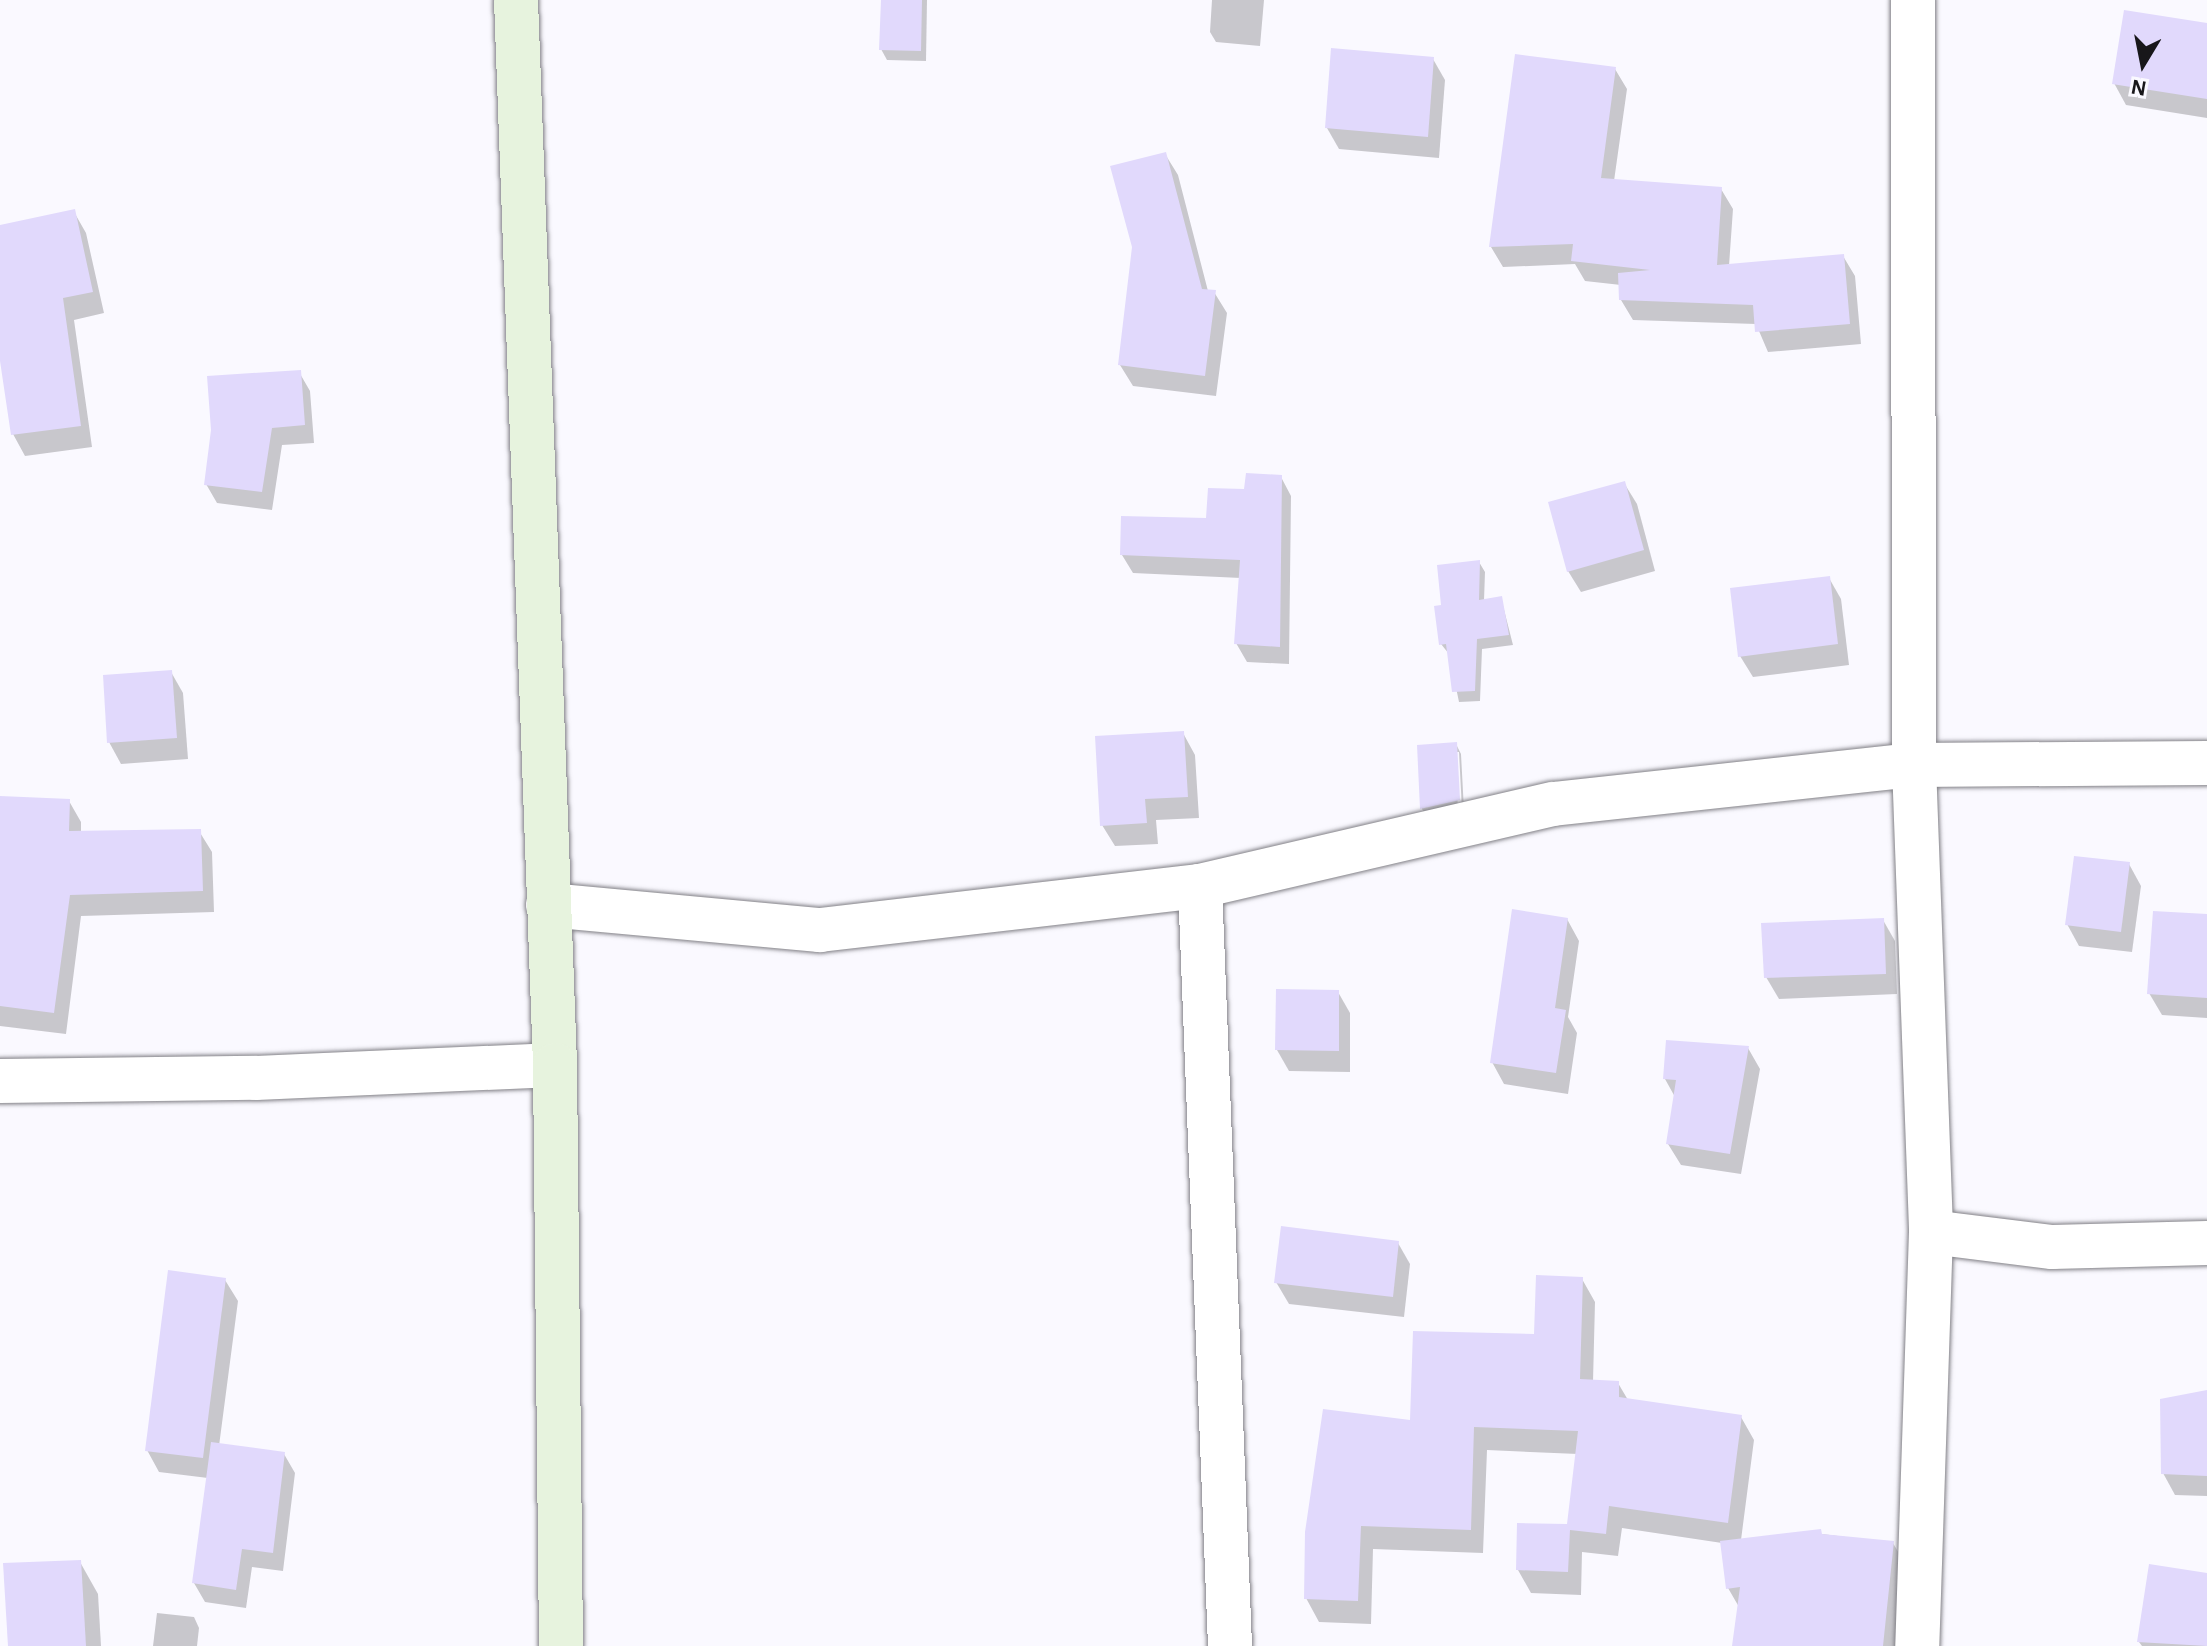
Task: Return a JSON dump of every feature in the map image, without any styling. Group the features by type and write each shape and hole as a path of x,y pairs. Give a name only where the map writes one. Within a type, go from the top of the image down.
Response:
{"main road":[{"path":"516,0 555,1065 561,1646"}],"street":[{"path":"1913,0 1914,765 1931,1232 1917,1646"},
{"path":"548,905 820,930 1200,886 1553,804 1914,765 2207,763"},
{"path":"1200,886 1230,1646"},
{"path":"0,1081 256,1078 555,1065"},
{"path":"1931,1232 2052,1247 2207,1243"}],"building":[{"path":"881,0 922,0 921,51 879,50"},
{"path":"2124,10 2207,23 2207,99 2112,84"},
{"path":"1331,48 1434,57 1428,137 1325,128"},
{"path":"1515,54 1616,67 1601,178 1722,187 1717,265 1844,254 1850,324 1755,332 1753,305 1619,300 1618,273 1650,270 1571,261 1573,244 1489,247"},
{"path":"1166,152 1202,289 1216,290 1205,376 1118,365 1132,247 1110,166"},
{"path":"75,209 93,292 63,298 81,426 11,435 0,361 0,225"},
{"path":"301,370 305,425 272,428 262,492 204,485 211,430 207,376"},
{"path":"1246,473 1282,475 1280,647 1234,644 1240,560 1120,555 1121,516 1206,518 1208,488 1244,489"},
{"path":"1625,481 1644,550 1567,572 1548,502"},
{"path":"1480,560 1479,600 1502,596 1509,635 1477,639 1475,691 1452,692 1446,644 1439,645 1434,606 1441,605 1437,565"},
{"path":"1830,576 1838,644 1738,657 1730,588"},
{"path":"172,670 177,738 107,743 103,675"},
{"path":"1184,731 1188,797 1145,799 1147,823 1100,826 1095,736"},
{"path":"1457,742 1460,800 1420,809 1417,745"},
{"path":"0,796 70,799 69,831 201,829 203,891 70,895 54,1013 0,1006"},
{"path":"2074,856 2130,862 2121,932 2065,925"},
{"path":"1512,909 1568,918 1555,1008 1566,1010 1556,1073 1490,1063"},
{"path":"2153,911 2207,914 2207,998 2147,994"},
{"path":"1884,918 1886,974 1764,978 1761,923"},
{"path":"1276,989 1339,990 1339,1051 1275,1050"},
{"path":"1666,1040 1749,1046 1730,1154 1666,1144 1676,1080 1663,1079"},
{"path":"1281,1226 1399,1241 1393,1297 1274,1283"},
{"path":"168,1270 226,1278 203,1458 145,1451"},
{"path":"1536,1275 1583,1277 1580,1379 1619,1381 1619,1397 1742,1415 1728,1523 1609,1506 1606,1534 1570,1530 1568,1572 1516,1570 1517,1523 1567,1524 1578,1431 1474,1427 1471,1530 1361,1526 1358,1601 1304,1599 1305,1532 1323,1409 1410,1420 1413,1331 1534,1334"},
{"path":"2207,1390 2207,1476 2161,1474 2160,1399"},
{"path":"211,1442 285,1452 273,1553 242,1549 236,1590 192,1583"},
{"path":"1821,1529 1822,1534 1894,1541 1883,1646 1732,1646 1740,1587 1726,1589 1720,1541"},
{"path":"81,1560 86,1646 8,1646 3,1563"},
{"path":"2149,1564 2207,1573 2207,1646 2137,1642"}]}
